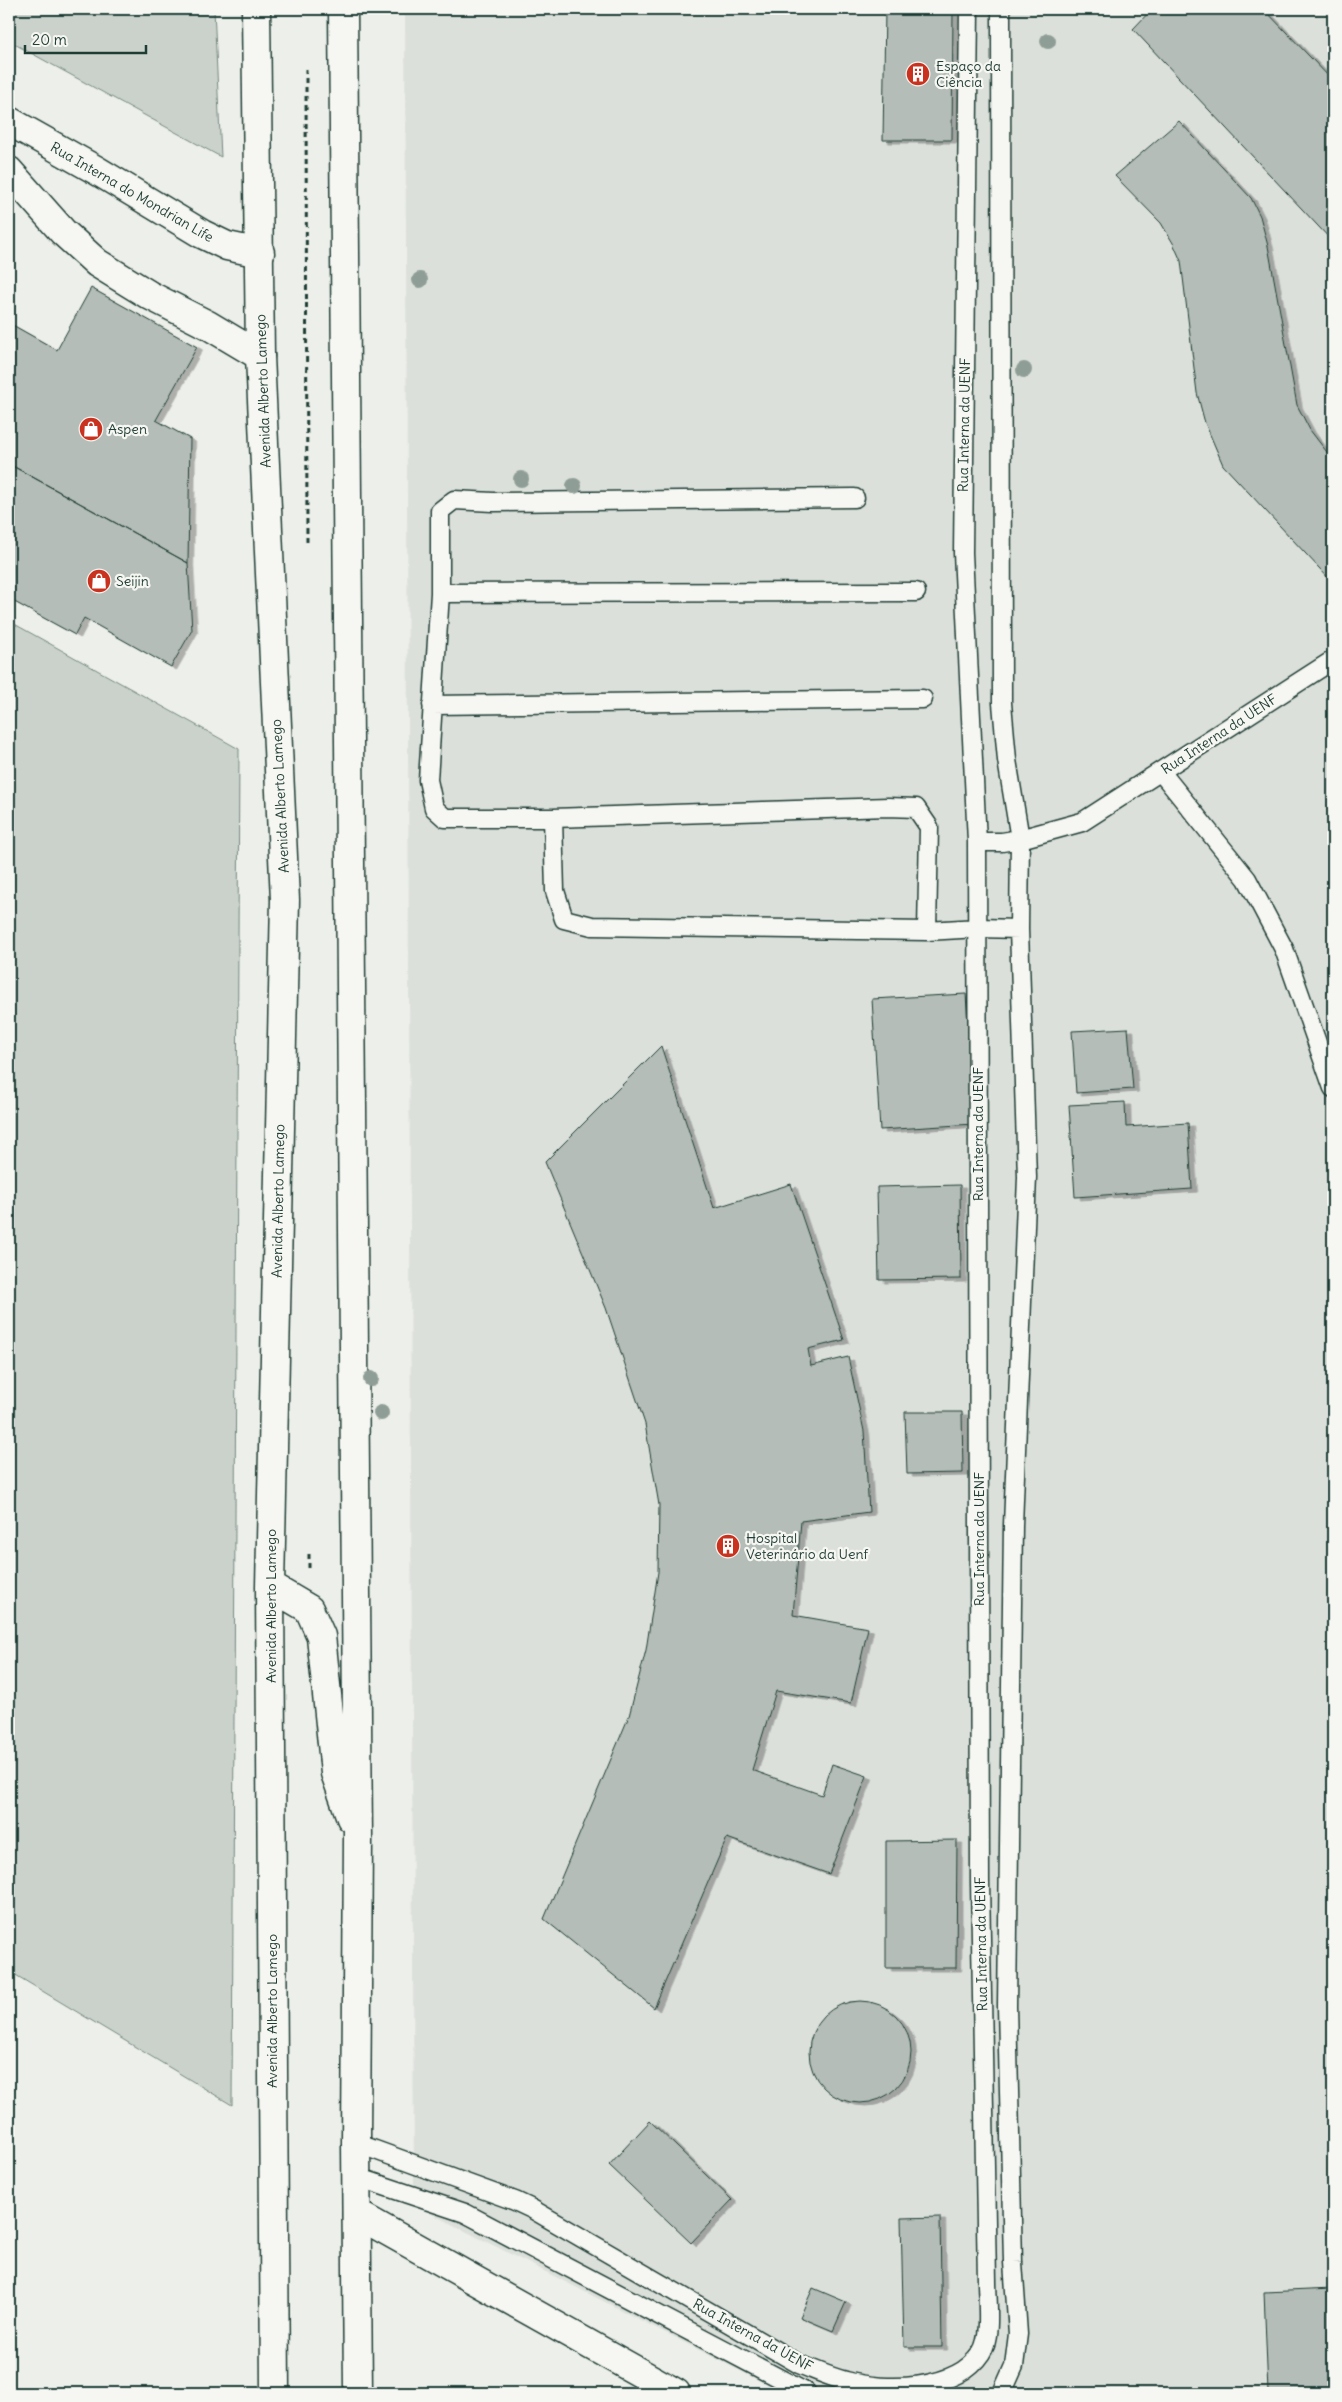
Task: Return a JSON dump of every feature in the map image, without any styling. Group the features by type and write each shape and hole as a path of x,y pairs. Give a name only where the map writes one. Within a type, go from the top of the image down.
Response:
{"main road":[{"name":"Avenida Alberto Lamego","path":"256,9 260,356 285,900 270,1586 275,2393"},
{"path":"343,9 358,1838 356,2143 358,2393"},
{"name":"Rua Interna do Mondrian Life","path":"9,121 96,170 202,234 227,246 260,254"},
{"path":"9,171 62,232 96,263 149,296 208,325 260,356"},
{"path":"270,1586 309,1610 321,1636 335,1773 358,1838"},
{"path":"357,2214 676,2393"}],"lane":[{"name":"Rua Interna da UENF","path":"356,2143 532,2209 799,2364 847,2382 893,2387 927,2384 957,2375 981,2353 987,2337 980,1882 977,842 963,553 969,9"},
{"name":"Rua Interna da UENF","path":"1001,9 1002,703 1007,760 1020,839 1019,929 1026,1177 1013,1525 1007,2006 1013,2262 1018,2334 1014,2366 1002,2393"},
{"path":"855,498 493,502 454,500 440,511 440,593 428,780 434,808 445,818 553,818 888,807 916,808 929,827 927,931"},
{"path":"440,593 916,592"},
{"name":"Rua Interna da UENF","path":"977,842 1002,842 1020,839 1082,822 1333,660"},
{"path":"432,705 923,699"},
{"path":"1161,772 1247,880 1284,949 1333,1088"},
{"path":"553,818 555,891 564,919 592,926 927,931 978,928 1019,929"},
{"name":"Rua Interna da UENF","path":"357,2177 465,2213 807,2393"}],"shaded area":[{"path":"9,9 214,9 221,157 9,41"},
{"path":"405,9 1333,9 1333,2393 784,2393 414,2205"},
{"path":"9,621 239,749 232,2105 9,1971"}],"building":[{"name":"Espaço da Ciência","path":"885,9 953,9 952,140 883,140"},
{"path":"1152,9 1264,9 1333,81 1333,242 1133,29"},
{"path":"1179,121 1251,198 1260,216 1268,246 1297,405 1310,430 1333,460 1333,583 1223,465 1205,423 1197,393 1181,261 1161,223 1115,176"},
{"name":"Aspen","path":"91,288 197,347 156,420 190,439 188,563 9,464 9,323 57,350"},
{"name":"Seijin","path":"9,464 188,563 192,630 171,667 84,618 75,635 9,599"},
{"path":"966,994 974,1124 880,1130 872,999"},
{"path":"1128,1028 1133,1089 1076,1093 1072,1031"},
{"name":"Hospital Veterinário da Uenf","path":"661,1046 714,1208 791,1184 844,1340 808,1349 811,1366 848,1357 864,1431 869,1512 801,1521 793,1615 868,1628 851,1703 776,1691 752,1770 822,1795 832,1764 867,1776 829,1874 727,1838 654,2008 544,1919 629,1716 646,1650 658,1572 659,1505 645,1424 606,1308 545,1162"},
{"path":"1125,1102 1126,1127 1188,1123 1192,1189 1075,1197 1069,1105"},
{"path":"960,1185 961,1279 879,1280 877,1187"},
{"path":"905,1412 962,1412 963,1473 907,1474"},
{"path":"957,1840 956,1968 886,1968 886,1841"},
{"path":"860,2001 879,2005 896,2016 907,2033 911,2052 907,2071 896,2088 879,2099 860,2103 841,2099 824,2088 813,2071 809,2052 813,2033 824,2016 841,2005"},
{"path":"650,2121 732,2200 691,2243 609,2165"},
{"path":"940,2217 942,2347 904,2347 901,2218"},
{"path":"813,2288 846,2302 833,2331 800,2317"},
{"path":"1333,2289 1333,2393 1268,2393 1264,2292"}],"place":[{"name":"Espaço da Ciência","path":"918,74"},
{"name":"Aspen","path":"91,429"},
{"name":"Seijin","path":"99,581"},
{"name":"Hospital Veterinário da Uenf","path":"728,1546"}]}
